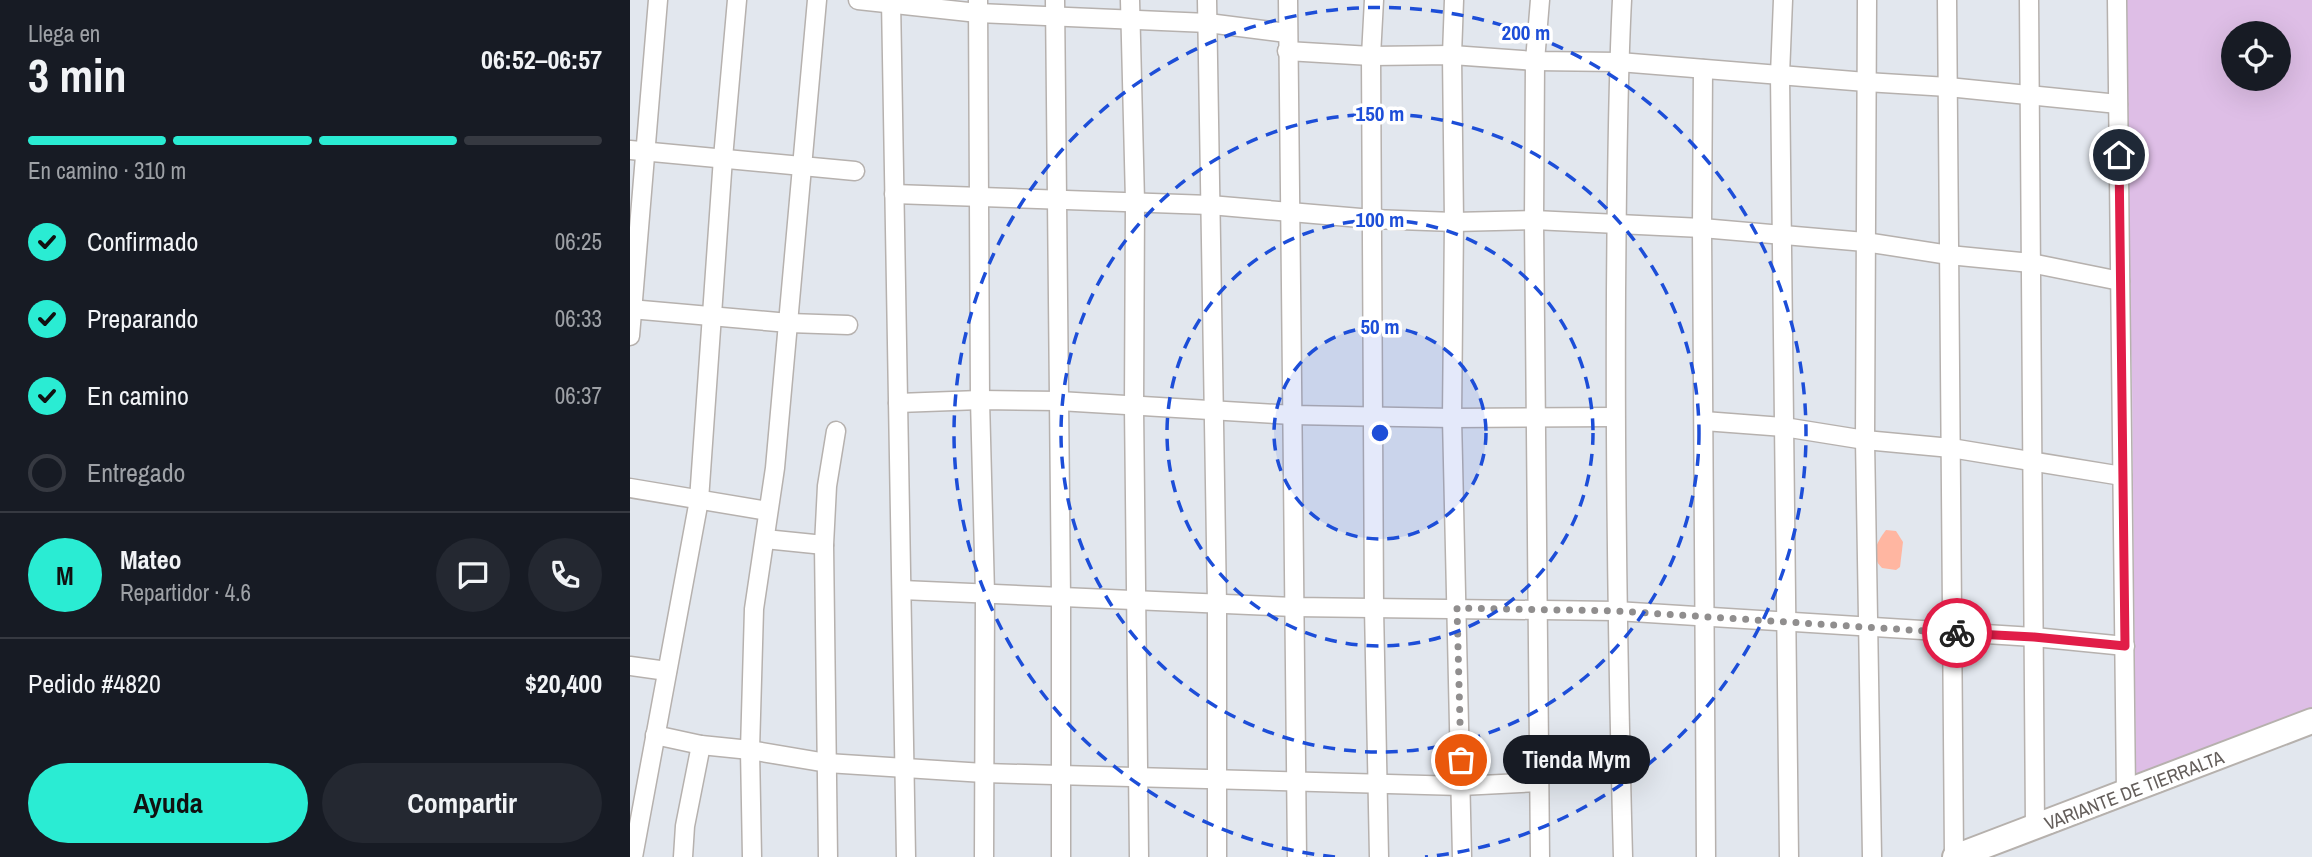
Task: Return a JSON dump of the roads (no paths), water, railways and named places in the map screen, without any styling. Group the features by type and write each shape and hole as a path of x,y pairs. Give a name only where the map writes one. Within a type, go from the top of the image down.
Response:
{"main road":[{"name":"VARIANTE DE TIERRALTA","path":"1955,857 2312,720"}],"street":[{"path":"630,336 637,151 658,0"},
{"path":"632,851 699,500 737,0"},
{"path":"751,857 750,750 754,609 775,468 817,0"},
{"path":"858,0 1056,9 1130,19 1209,23 1287,33"},
{"path":"1130,0 1135,201 1134,407 1139,857"},
{"path":"1207,0 1217,604 1217,857"},
{"path":"1288,0 1297,857"},
{"path":"1374,0 1371,56 1374,608 1379,857"},
{"path":"1454,0 1452,418 1462,857"},
{"path":"1540,0 1535,61 1534,220 1540,857"},
{"path":"1622,0 1616,223 1615,417 1616,611 1623,857"},
{"path":"1783,0 1780,75 1789,857"},
{"path":"1867,0 1865,440 1872,857"},
{"path":"1947,0 1955,857"},
{"path":"2029,0 2035,828"},
{"path":"2117,0 2126,793"},
{"path":"891,2 906,857"},
{"path":"978,6 980,400 985,593 984,857"},
{"path":"1056,9 1061,857"},
{"path":"1287,51 1371,56 1452,55 1535,61 1619,62 1948,87 2118,104"},
{"path":"1703,69 1706,857"},
{"path":"637,151 855,170"},
{"path":"894,194 1135,201 1372,219 1454,222 1534,220 1702,228 1865,242 1949,255 2031,263 2120,281"},
{"path":"632,310 848,325"},
{"path":"898,403 1059,401 1293,415 1615,417"},
{"path":"1704,421 1784,427 1865,440 1951,448 2122,476"},
{"path":"828,857 824,545 827,486 836,431"},
{"path":"630,488 768,511"},
{"path":"765,539 824,545"},
{"path":"901,590 1294,607 1616,611 2034,637 2125,646"},
{"path":"630,666 667,671"},
{"path":"655,736 827,762 984,773 1461,786 1539,782"},
{"path":"683,857 685,826 701,745"}],"place":[{"name":"Tienda Mym","path":"1461,760"}]}
